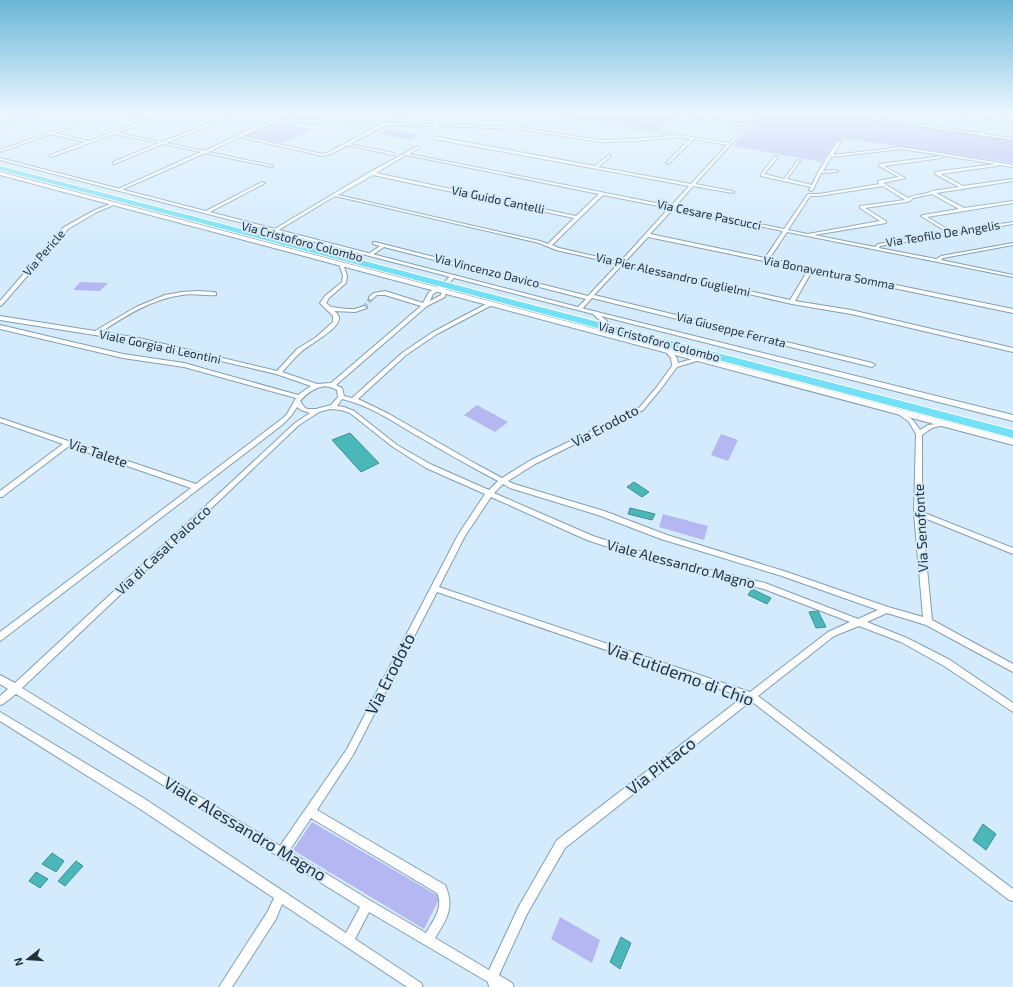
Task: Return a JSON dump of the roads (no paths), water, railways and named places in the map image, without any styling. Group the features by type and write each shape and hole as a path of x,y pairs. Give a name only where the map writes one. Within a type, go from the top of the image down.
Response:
{"main road":[{"name":"Via Cristoforo Colombo","path":"0,164 446,285 1013,434"},
{"name":"Via Cristoforo Colombo","path":"0,168 308,252 605,322 1013,428"}],"street":[{"path":"114,163 127,158"},
{"path":"119,190 190,158"},
{"path":"232,158 271,166"},
{"path":"275,230 398,158"},
{"name":"Via Cesare Pascucci","path":"424,158 669,209 1013,276"},
{"path":"543,158 732,192"},
{"path":"596,168 607,158"},
{"path":"668,163 673,158"},
{"path":"580,308 716,158"},
{"path":"775,158 762,175 813,186"},
{"path":"766,260 809,195 820,172 830,158"},
{"path":"909,200 879,182 903,178 880,165 934,158"},
{"path":"967,158 1013,166"},
{"name":"Via Cristoforo Colombo","path":"0,159 369,255 490,304 1013,442"},
{"path":"785,180 798,161"},
{"path":"962,187 936,173 1001,164"},
{"path":"820,172 836,171"},
{"name":"Via Cristoforo Colombo","path":"0,173 114,204 308,252 341,264 446,285 580,308 1013,418"},
{"name":"Via Guido Cantelli","path":"371,173 578,218"},
{"path":"804,235 884,222 861,207 909,200 912,197 930,194 932,192 1013,180"},
{"path":"206,212 259,184"},
{"path":"809,195 819,195 884,185"},
{"path":"932,192 964,210"},
{"name":"Via Pier Alessandro Guglielmi","path":"334,195 792,302 851,312 1013,350"},
{"path":"548,246 601,195"},
{"name":"Via Pericle","path":"96,211 103,201"},
{"path":"950,232 923,216 1013,202"},
{"name":"Via Pericle","path":"0,304 66,228 96,211 114,204"},
{"name":"Via Teofilo De Angelis","path":"876,249 878,245 950,232 1013,223"},
{"name":"Via Bonaventura Somma","path":"646,235 1013,311"},
{"name":"Via Vincenzo Davico","path":"375,243 590,297"},
{"path":"937,261 941,257 1013,244"},
{"path":"369,255 384,245"},
{"path":"278,374 299,350 317,339 336,323 337,317 324,303 327,297 344,283 345,276 341,264"},
{"path":"792,302 811,268"},
{"path":"425,305 431,293 446,285"},
{"path":"332,385 425,305 442,297 446,285"},
{"path":"96,333 118,318 154,300 189,292 214,294"},
{"path":"371,298 376,294 385,293 425,305"},
{"name":"Via Giuseppe Ferrata","path":"590,297 872,365"},
{"path":"353,400 404,354 435,333 490,304"},
{"path":"330,309 358,311 364,308"},
{"name":"Via Cristoforo Colombo","path":"595,313 605,322"},
{"name":"Viale Gorgia di Leontini","path":"0,318 138,340 278,374 317,386"},
{"name":"Viale Gorgia di Leontini","path":"0,327 123,356 184,365 299,400 299,406 302,409 317,411"},
{"path":"668,352 674,358 675,366 698,359"},
{"name":"Via Erodoto","path":"283,851 350,752 466,528 490,493 502,481 533,462 641,408 658,389 675,366"},
{"path":"317,386 332,385 340,389 341,397 337,403 330,407"},
{"name":"Via di Casal Palocco","path":"0,637 270,431 288,416 307,391 317,386"},
{"name":"Viale Alessandro Magno","path":"341,397 353,400 400,421 502,481 522,489 601,513 670,539 784,574 887,610 928,622 1013,668"},
{"name":"Viale Alessandro Magno","path":"330,407 342,408 352,412 411,456 433,468 546,519 614,546 660,561 765,586 904,640 929,653 1013,708"},
{"name":"Via di Casal Palocco","path":"0,701 16,689 297,424 317,411 330,407"},
{"path":"900,413 911,421 919,434 930,426 942,424"},
{"name":"Via Talete","path":"0,420 196,486"},
{"name":"Via Senofonte","path":"919,434 918,513 928,622"},
{"path":"0,495 68,443"},
{"path":"918,513 1013,551"},
{"name":"Via Eutidemo di Chio","path":"434,588 751,696 1013,896"},
{"name":"Via Pittaco","path":"493,982 523,910 561,844 831,634 887,610"},
{"name":"Viale Alessandro Magno","path":"0,679 283,851 368,905 428,940 493,982 508,987"},
{"path":"0,716 141,803 417,987"},
{"path":"310,812 441,889 444,896 444,907 439,921 428,940"},
{"path":"225,987 272,915 280,896"},
{"path":"348,940 368,905"}],"tunnel":[{"path":"364,308 371,298"}]}
